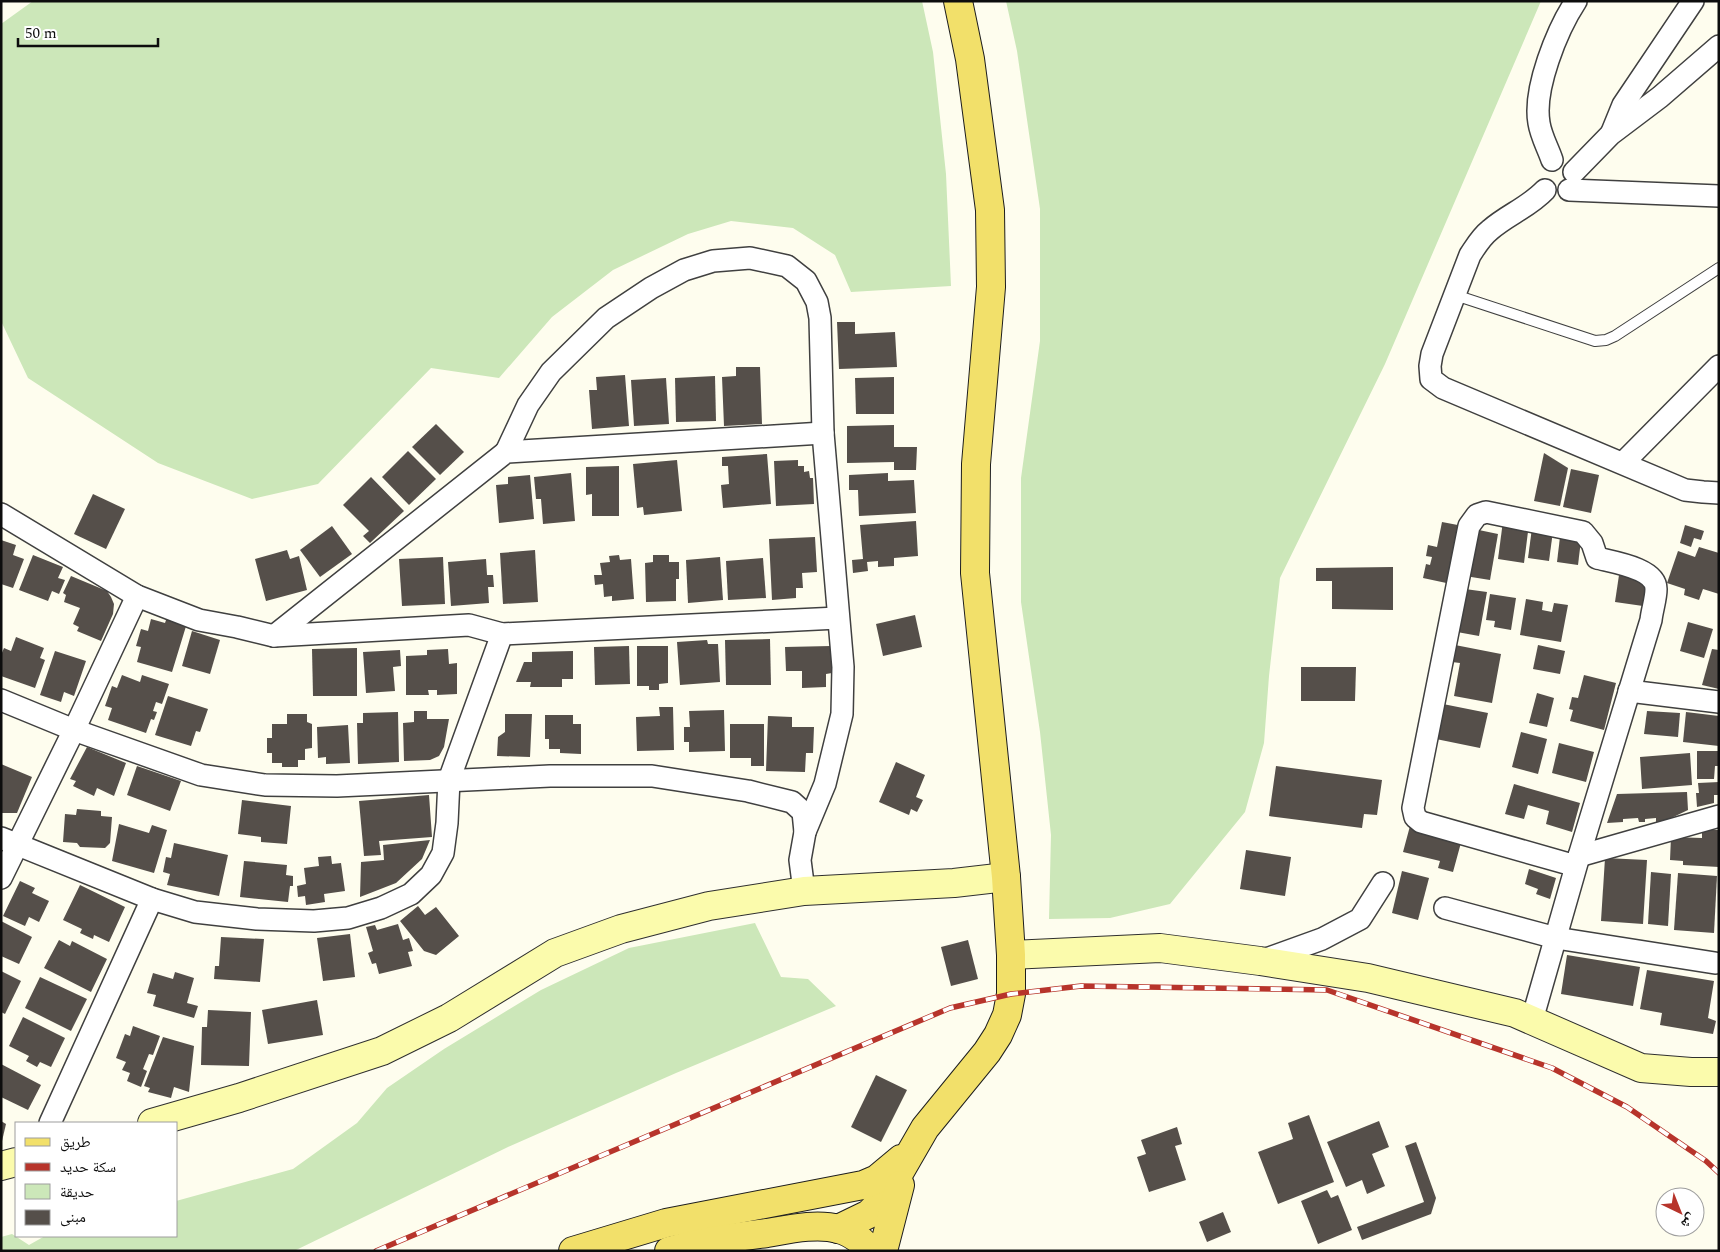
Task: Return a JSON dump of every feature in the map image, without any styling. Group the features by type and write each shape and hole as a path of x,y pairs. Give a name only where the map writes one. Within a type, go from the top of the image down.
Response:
{"main road":[{"path":"838,1229 869,1214 884,1199 925,1128 981,1060 998,1035 1007,1015 1011,994 1011,955 1006,877 975,573 976,464 991,287 990,210 970,59 958,1"},
{"path":"573,1251 666,1223 864,1185 877,1179 914,1149"},
{"path":"879,1250 902,1178 914,1149"},
{"path":"790,1199 822,1201 851,1206 869,1214"},
{"path":"869,1214 879,1250"},
{"path":"669,1251 702,1242 798,1228 826,1227 838,1229 879,1250"}],"street":[{"path":"1552,160 1539,123 1540,92 1549,57 1576,1"},
{"path":"1611,134 1623,105 1693,1"},
{"path":"1572,181 1569,164 1561,160 1552,160 1544,165 1540,173 1540,182 1545,190 1553,194 1562,194 1611,134 1660,97 1719,46"},
{"path":"1572,181 1719,196"},
{"path":"1545,190 1536,199 1491,229 1479,241 1470,255 1432,354 1430,366 1431,379 1443,388 1685,490 1719,492"},
{"path":"274,636 506,452 528,405 551,372 606,318 650,288 684,270 713,260 750,258 786,266 806,281 817,302 820,318 823,433 843,667 842,714 825,784 805,832 800,860 804,891"},
{"path":"1623,463 1719,366"},
{"path":"506,452 823,433"},
{"path":"1532,1020 1577,861 1651,620 1656,587 1653,578 1644,572 1597,558 1592,543 1583,532 1486,512 1477,515 1468,526 1413,808 1416,817 1421,822 1577,861 1719,816"},
{"path":"1,514 137,596 198,620 237,626 274,636 469,625 502,634 838,618"},
{"path":"1,878 9,842 74,730 137,596"},
{"path":"9,842 152,899 196,912 257,919 314,921 348,918 381,908 411,894 431,875 443,853 447,823 449,780 502,634"},
{"path":"1629,691 1719,702"},
{"path":"1,700 74,730 202,775 265,785 337,786 550,776 652,776 748,791 792,802 803,812 805,832"},
{"path":"155,1122 239,1098 382,1052 449,1018 555,953 621,929 709,906 804,891 954,883 1006,877"},
{"path":"1260,961 1322,939 1360,919 1383,883"},
{"path":"50,1122 152,899"},
{"path":"1445,908 1556,938 1714,963"},
{"path":"1011,955 1160,948 1368,978 1515,1014 1641,1068 1719,1072"},
{"path":"1,1166 15,1162"}],"lane":[{"path":"1455,295 1595,341 1606,340 1719,268"}],"green space":[{"path":"33,1 922,1 933,52 946,174 951,286 851,292 835,255 793,228 731,221 688,234 613,270 552,317 499,378 431,368 318,484 252,499 158,463 28,378 1,321 1,24"},
{"path":"1006,1 1541,1 1385,364 1280,578 1264,743 1245,812 1170,904 1110,918 1049,919 1051,835 1040,732 1021,602 1021,478 1040,341 1040,209 1017,51"},
{"path":"755,923 781,977 808,979 836,1006 676,1073 508,1147 294,1251 1,1251 1,1237 12,1234 29,1245 43,1237 178,1237 178,1200 293,1169 357,1123 387,1088 444,1049 541,990 629,948"}],"building":[{"path":"837,322 855,322 855,334 895,332 897,367 839,369"},
{"path":"736,367 760,367 762,424 724,426 722,377 736,376"},
{"path":"625,375 629,426 592,429 589,390 597,390 596,377"},
{"path":"715,376 716,421 676,422 675,378"},
{"path":"894,377 894,414 856,414 855,378"},
{"path":"666,378 669,424 634,426 631,380"},
{"path":"436,424 464,452 440,475 412,447"},
{"path":"894,425 894,447 917,447 916,470 894,470 894,462 847,463 847,426"},
{"path":"408,451 436,479 409,505 382,477"},
{"path":"1544,453 1568,468 1560,506 1534,501"},
{"path":"767,454 771,504 723,508 721,485 729,484 728,466 722,466 722,457"},
{"path":"677,460 682,511 644,515 643,507 637,508 633,464"},
{"path":"798,460 798,466 804,466 804,472 809,471 810,478 813,478 814,504 776,506 774,461"},
{"path":"619,466 619,516 592,516 592,494 586,495 586,467"},
{"path":"1571,469 1599,475 1591,513 1563,507"},
{"path":"571,473 575,521 543,524 541,499 536,499 534,477"},
{"path":"888,473 888,481 914,480 916,513 859,516 858,490 849,490 849,475"},
{"path":"530,475 534,519 499,523 496,485 508,484 508,477"},
{"path":"371,477 404,511 370,543 363,536 369,531 343,505"},
{"path":"93,494 125,509 106,549 74,534"},
{"path":"916,521 918,556 894,558 894,566 878,567 878,561 867,562 868,571 853,573 852,560 863,559 860,525"},
{"path":"1503,521 1529,524 1524,563 1498,559"},
{"path":"1442,522 1463,526 1451,584 1423,578 1426,564 1430,565 1432,557 1426,556 1428,545 1437,547"},
{"path":"1685,525 1704,531 1701,540 1694,538 1691,547 1680,543"},
{"path":"332,526 352,554 320,577 300,550"},
{"path":"1532,528 1553,531 1549,561 1528,558"},
{"path":"1474,529 1498,534 1490,580 1465,576"},
{"path":"815,537 817,572 802,573 803,588 796,588 796,598 772,600 769,539"},
{"path":"1560,537 1581,540 1578,565 1557,562"},
{"path":"1,540 16,545 13,555 24,559 13,588 1,584"},
{"path":"1699,547 1719,553 1719,594 1703,589 1699,600 1684,595 1685,589 1667,583 1678,551 1695,557"},
{"path":"287,550 290,559 299,556 307,590 266,601 255,559"},
{"path":"535,550 538,602 503,604 500,553"},
{"path":"33,555 63,567 58,578 65,580 59,594 52,591 48,601 19,590"},
{"path":"619,555 620,560 631,559 634,599 612,601 612,596 604,597 603,584 595,585 594,575 602,575 600,563 610,562 609,556"},
{"path":"653,555 669,555 669,562 679,562 679,579 676,579 676,601 646,602 645,563 653,562"},
{"path":"443,557 445,604 402,606 399,559"},
{"path":"720,557 723,600 688,603 686,560"},
{"path":"763,558 766,598 728,600 726,561"},
{"path":"486,559 487,575 493,575 494,587 488,587 489,603 451,606 448,562"},
{"path":"1393,567 1393,610 1332,609 1332,581 1316,581 1316,568"},
{"path":"1619,575 1647,579 1643,606 1615,602"},
{"path":"71,576 107,591 111,597 114,604 113,614 101,641 77,631 79,627 73,624 80,608 64,602 66,595 63,593"},
{"path":"1465,589 1487,592 1479,636 1457,632"},
{"path":"1490,594 1516,598 1511,630 1494,627 1495,621 1486,620"},
{"path":"1526,599 1543,602 1542,610 1552,612 1554,603 1568,605 1561,642 1520,635"},
{"path":"915,615 922,647 883,656 876,624"},
{"path":"167,617 187,623 172,672 137,662 141,647 136,646 141,629 148,631 151,619 165,623"},
{"path":"1688,622 1713,629 1704,658 1680,651"},
{"path":"192,631 220,640 210,674 182,666"},
{"path":"16,637 44,648 40,658 45,660 35,688 1,676 1,655 4,648 11,651"},
{"path":"770,639 771,685 726,685 725,640"},
{"path":"707,640 708,644 718,644 720,682 680,685 677,642"},
{"path":"1455,645 1501,654 1492,703 1454,696 1460,663 1452,662"},
{"path":"1538,645 1565,651 1560,674 1533,669"},
{"path":"629,646 630,684 595,685 594,647"},
{"path":"637,646 668,646 668,683 659,684 659,690 649,690 649,686 637,686"},
{"path":"831,646 832,673 826,674 826,687 802,688 802,671 786,671 785,647"},
{"path":"357,648 357,696 313,696 312,649"},
{"path":"448,649 449,664 457,663 457,694 437,695 437,690 428,690 429,695 406,695 406,656 427,655 427,650"},
{"path":"1712,649 1719,650 1719,689 1702,685"},
{"path":"400,650 401,666 393,667 395,691 366,693 363,652"},
{"path":"55,651 86,661 74,696 64,692 61,702 40,695"},
{"path":"573,651 573,679 562,679 562,687 530,687 531,682 516,682 524,662 532,662 532,652"},
{"path":"1301,667 1356,667 1355,701 1301,701"},
{"path":"122,675 140,682 142,675 169,684 162,704 156,702 153,711 157,712 154,720 151,719 146,733 108,720 112,708 105,706 112,686 117,688"},
{"path":"1584,675 1616,683 1604,730 1570,721 1573,710 1569,709 1572,697 1578,698"},
{"path":"1537,693 1554,698 1547,727 1529,723"},
{"path":"168,696 208,709 200,732 196,731 191,746 155,735"},
{"path":"1443,704 1488,713 1480,748 1436,739"},
{"path":"659,707 673,707 674,750 637,751 636,717 660,716"},
{"path":"724,710 725,751 689,752 689,742 684,742 684,727 690,727 689,711"},
{"path":"414,711 427,711 427,719 449,719 444,747 439,756 430,760 404,761 403,723 414,722"},
{"path":"1647,711 1680,713 1678,737 1644,734"},
{"path":"398,712 399,762 358,764 357,723 363,723 363,713"},
{"path":"1686,712 1719,716 1719,746 1683,742"},
{"path":"287,714 307,714 307,722 312,724 312,748 305,749 305,760 298,760 298,767 282,767 282,763 272,763 272,753 267,753 267,738 272,738 272,724 287,724"},
{"path":"505,714 532,714 530,757 497,756 498,737 505,732"},
{"path":"545,715 573,715 573,724 581,724 581,754 560,753 560,749 549,749 549,739 545,739"},
{"path":"768,716 792,717 792,727 814,727 813,753 806,753 805,772 766,771"},
{"path":"730,724 764,724 764,766 751,766 751,758 730,758"},
{"path":"348,725 350,763 326,764 326,757 318,758 317,727"},
{"path":"1521,732 1547,739 1538,774 1512,767"},
{"path":"1559,743 1594,752 1586,782 1552,773"},
{"path":"87,747 126,763 114,796 97,788 94,796 73,786 76,781 70,779"},
{"path":"1697,751 1719,751 1719,766 1715,766 1714,779 1697,779"},
{"path":"1690,753 1692,785 1642,789 1640,757"},
{"path":"896,762 925,775 916,797 923,800 917,812 911,809 909,815 879,802"},
{"path":"1,764 32,777 17,813 1,813"},
{"path":"137,766 181,781 170,811 127,795"},
{"path":"1276,766 1382,780 1377,815 1364,814 1362,828 1269,816"},
{"path":"1719,782 1719,795 1714,795 1714,803 1697,807 1696,793 1699,793 1698,783"},
{"path":"1514,784 1580,803 1572,832 1546,824 1549,811 1528,805 1524,819 1505,814"},
{"path":"1687,792 1688,810 1665,821 1656,822 1656,818 1645,819 1645,822 1639,822 1638,818 1623,819 1623,822 1607,823 1617,794"},
{"path":"429,795 432,837 379,841 381,855 364,856 359,801"},
{"path":"242,800 291,806 287,844 261,842 261,837 238,834"},
{"path":"77,809 101,811 101,816 112,817 110,843 105,848 80,847 77,843 63,842 65,814 76,815"},
{"path":"119,824 149,833 152,825 167,830 154,873 112,861"},
{"path":"1410,826 1462,839 1453,872 1438,868 1440,861 1403,852"},
{"path":"1702,829 1719,830 1719,867 1683,865 1683,861 1670,860 1671,837 1702,838"},
{"path":"430,840 422,859 396,883 360,897 361,862 384,860 383,845"},
{"path":"174,843 228,855 219,896 167,885 170,874 163,872 166,857 171,858"},
{"path":"1246,850 1291,857 1285,896 1240,889"},
{"path":"331,856 332,864 341,863 345,891 324,894 325,902 306,905 305,896 298,897 297,886 306,884 304,868 319,866 318,857"},
{"path":"1605,858 1647,860 1643,924 1601,921"},
{"path":"244,861 287,865 286,875 293,876 293,886 290,886 288,902 240,897"},
{"path":"1529,869 1556,878 1550,899 1536,894 1538,889 1525,884"},
{"path":"1402,871 1429,878 1418,920 1392,913"},
{"path":"1651,872 1671,874 1668,926 1648,924"},
{"path":"1678,873 1717,876 1714,933 1674,930"},
{"path":"20,881 35,888 32,893 49,901 39,922 29,917 25,926 3,916"},
{"path":"80,885 125,907 109,942 94,935 93,939 80,933 82,929 63,920"},
{"path":"418,906 425,915 436,907 459,936 436,955 424,951 400,921"},
{"path":"1,921 32,937 19,964 1,956"},
{"path":"398,924 403,940 409,938 413,951 408,952 412,966 379,974 376,963 372,964 368,953 373,951 366,927 375,925 377,930"},
{"path":"350,934 355,977 323,981 317,938"},
{"path":"221,937 264,939 260,982 214,979 215,966 219,966"},
{"path":"59,940 70,946 72,941 107,959 91,992 44,968"},
{"path":"968,940 978,979 951,986 941,947"},
{"path":"1567,955 1640,967 1633,1006 1561,994"},
{"path":"1647,970 1714,981 1708,1018 1716,1021 1713,1034 1660,1025 1662,1013 1640,1009"},
{"path":"1,971 21,981 5,1014 1,1012"},
{"path":"175,972 194,978 187,1003 198,1006 194,1018 153,1006 156,995 147,993 153,973 173,979"},
{"path":"40,977 87,999 71,1031 25,1008"},
{"path":"317,1000 323,1035 268,1044 262,1010"},
{"path":"208,1010 251,1012 249,1066 201,1065 202,1027 207,1027"},
{"path":"23,1017 65,1038 51,1067 40,1062 37,1067 26,1061 29,1056 9,1046"},
{"path":"133,1026 160,1036 153,1055 149,1054 143,1069 147,1071 141,1087 127,1081 130,1073 122,1070 126,1062 116,1058 125,1034 130,1036"},
{"path":"163,1037 194,1046 189,1092 174,1087 171,1098 148,1092 150,1088 144,1086"},
{"path":"1,1064 41,1085 28,1110 1,1097"},
{"path":"876,1075 907,1090 881,1142 851,1127"},
{"path":"1309,1115 1334,1182 1278,1204 1258,1152 1293,1139 1288,1123"},
{"path":"1,1121 6,1124 2,1141 1,1141"},
{"path":"1379,1121 1389,1147 1372,1154 1385,1186 1367,1194 1362,1180 1346,1187 1327,1142"},
{"path":"1177,1127 1182,1144 1175,1146 1186,1180 1149,1192 1137,1157 1146,1154 1141,1140"},
{"path":"1416,1142 1436,1198 1431,1214 1362,1240 1357,1227 1424,1202 1405,1146"},
{"path":"1327,1190 1331,1198 1338,1195 1352,1230 1318,1244 1301,1201"},
{"path":"1223,1212 1231,1232 1207,1242 1199,1222"}],"railway":[{"path":"376,1251 950,1008 1011,994 1081,986 1327,990 1552,1068 1627,1107 1706,1161 1719,1173"}]}
